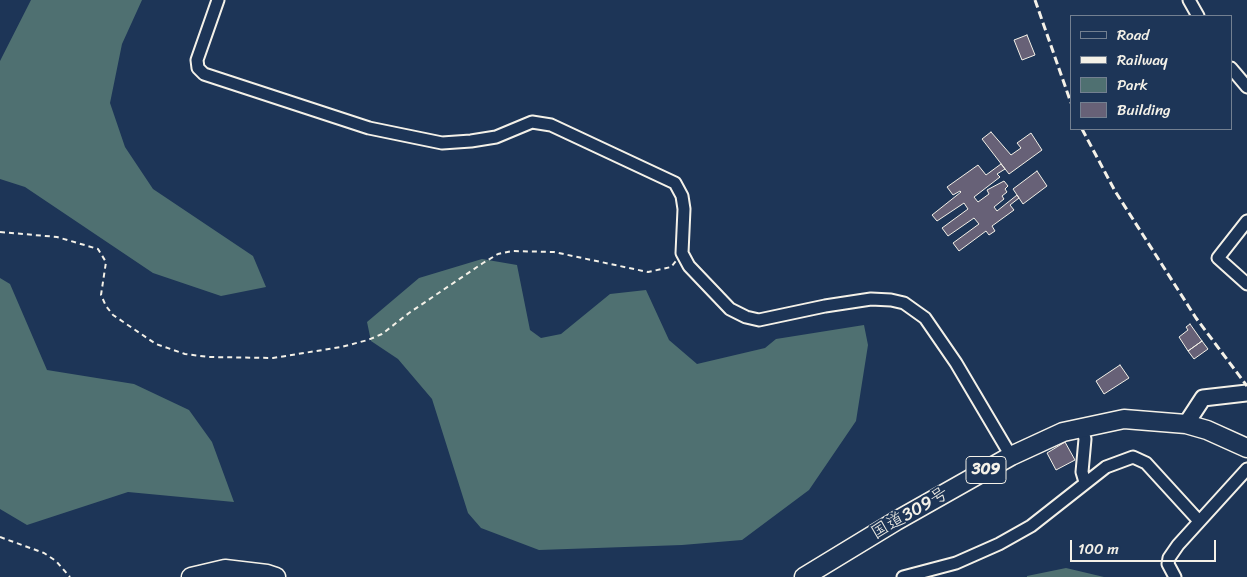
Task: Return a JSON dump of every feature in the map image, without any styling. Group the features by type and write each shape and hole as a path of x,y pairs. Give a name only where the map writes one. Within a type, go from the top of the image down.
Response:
{"highway":[{"name":"国道309号","path":"804,577 896,521 1012,456 1063,432 1124,418 1186,424 1207,430 1247,448"},
{"path":"191,577 225,569 267,574 276,577"}],"main road":[{"path":"1186,424 1203,398 1247,393"}],"street":[{"path":"218,0 198,60 198,68 204,74 369,128 442,142 472,141 496,137 532,122 551,125 675,183 682,196 684,209 682,253 690,266 730,309 746,317 759,320 825,306 871,299 891,300 913,309 925,318 956,363 1012,456"},
{"path":"1189,0 1197,15"},
{"path":"1232,69 1247,87"},
{"path":"1247,222 1218,258 1247,284"},
{"path":"1082,427 1085,439 1082,472 1085,482"},
{"path":"903,577 956,563 999,544 1031,526 1085,482 1106,468 1133,457 1146,462 1199,522"},
{"path":"1176,577 1168,564 1169,558 1247,470"}],"path":[{"path":"0,232 57,237 98,249 106,262 101,295 113,315 156,344 185,354 208,357 274,358 341,347 368,340 382,334 409,313 498,254 512,251 554,252 648,272 670,267 682,253"},
{"path":"0,538 44,553 56,562 70,577"}],"green space":[{"path":"31,0 142,0 122,44 110,103 125,147 153,189 253,256 266,287 221,296 153,273 25,187 0,179 0,61"},
{"path":"482,259 517,265 530,330 541,338 561,334 610,294 646,290 669,340 697,364 765,348 776,339 864,325 868,345 856,421 809,490 742,540 682,545 539,550 481,528 468,513 432,399 398,359 371,341 367,322 419,278"},
{"path":"0,278 10,284 47,370 134,384 189,410 212,442 234,502 128,492 27,525 0,509"},
{"path":"1066,568 1104,577 1027,577 1027,576"}],"building":[{"path":"1027,35 1035,55 1022,60 1014,40"},
{"path":"991,132 1011,155 1021,148 1017,143 1031,133 1042,150 1009,174 982,139"},
{"path":"1001,164 1005,169 997,174 1000,177 974,197 978,202 989,194 987,190 1004,181 1008,186 1005,189 1007,192 1002,196 1004,199 994,207 997,211 1017,195 1019,198 1010,205 1014,210 992,226 995,231 989,235 986,231 959,251 953,243 979,224 974,218 948,236 942,228 968,209 964,203 937,221 932,215 961,192 953,195 947,187 978,165 986,175"},
{"path":"1037,171 1047,186 1023,204 1013,189"},
{"path":"1190,324 1202,341 1188,351 1179,337 1188,330 1186,327"},
{"path":"1202,341 1208,349 1194,359 1188,351"},
{"path":"1120,365 1129,378 1104,394 1096,381"},
{"path":"1065,442 1075,460 1056,470 1047,453"}],"railway":[{"path":"1035,0 1070,100"},
{"path":"1083,130 1115,191 1196,318 1247,386"}]}
